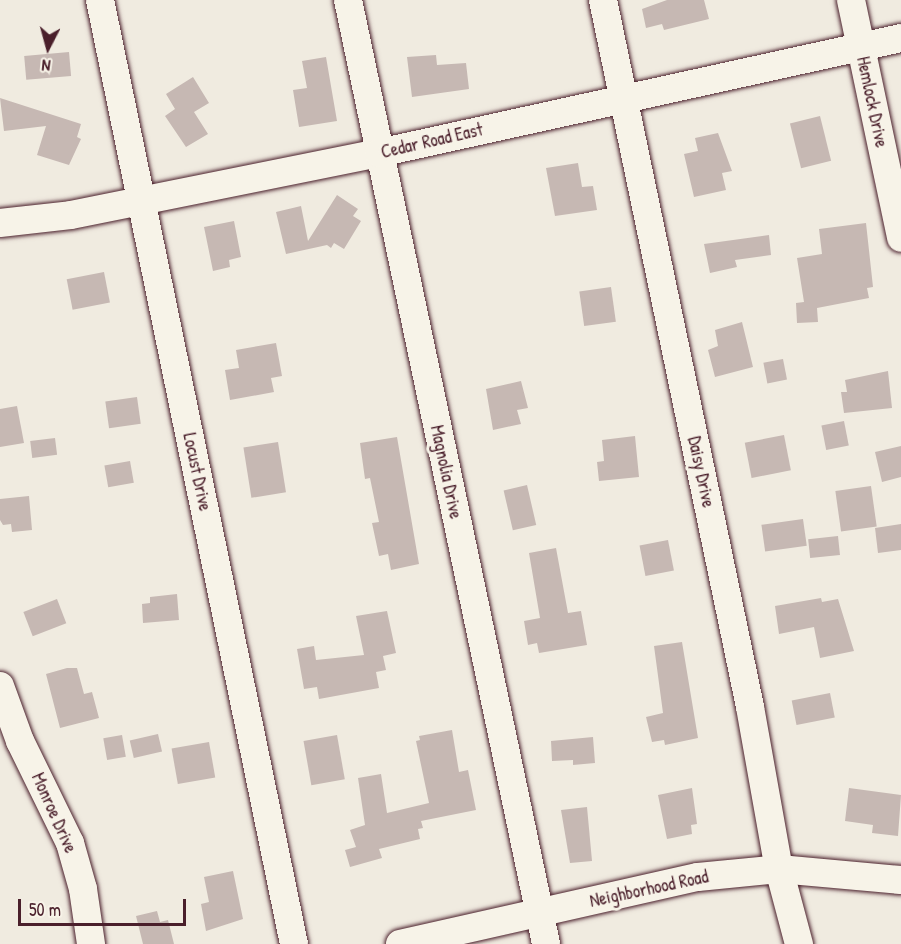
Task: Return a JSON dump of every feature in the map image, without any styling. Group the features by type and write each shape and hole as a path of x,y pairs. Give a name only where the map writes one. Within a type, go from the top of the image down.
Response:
{"street":[{"name":"Locust Drive","path":"100,0 294,944"},
{"name":"Magnolia Drive","path":"348,0 546,944"},
{"name":"Daisy Drive","path":"603,0 750,707 779,869 799,944"},
{"name":"Hemlock Drive","path":"851,0 901,238"},
{"name":"Cedar Road East","path":"0,223 71,215 379,153 623,97 901,38"},
{"name":"Monroe Drive","path":"3,700 20,741 70,843 83,889 91,944"},
{"name":"Neighborhood Road","path":"400,944 698,877 779,869 901,880"}],"building":[{"path":"667,0 704,0 709,19 664,30 662,24 646,28 642,9"},
{"path":"69,52 71,76 26,80 24,56"},
{"path":"436,55 437,65 466,63 469,89 412,97 407,57"},
{"path":"326,57 337,121 299,127 293,90 307,88 302,61"},
{"path":"193,77 209,103 194,112 208,134 186,147 165,116 175,109 166,94"},
{"path":"0,98 81,124 77,137 81,139 69,165 37,155 46,126 4,131"},
{"path":"820,116 831,161 801,168 790,123"},
{"path":"718,133 732,171 722,173 726,190 694,197 684,154 698,151 695,138"},
{"path":"578,163 582,187 593,186 597,210 555,216 546,168"},
{"path":"337,195 358,209 353,216 361,221 344,249 334,243 331,248 327,245 286,254 276,212 301,206 308,241"},
{"path":"234,221 241,257 229,260 230,267 213,271 204,227"},
{"path":"866,223 873,287 867,288 869,298 817,308 818,322 797,323 796,303 804,302 797,258 822,254 819,229"},
{"path":"769,235 771,255 735,260 737,267 710,273 704,244"},
{"path":"104,272 110,302 73,310 67,279"},
{"path":"611,287 616,322 584,326 579,291"},
{"path":"742,322 753,367 715,377 708,350 718,346 715,330"},
{"path":"276,343 282,376 271,378 274,392 230,400 225,370 239,368 236,350"},
{"path":"783,359 787,380 767,383 763,363"},
{"path":"888,371 892,408 844,413 841,392 847,392 845,380"},
{"path":"521,381 528,408 517,410 521,424 493,430 486,389"},
{"path":"137,397 141,424 109,428 105,401"},
{"path":"17,406 24,443 0,447 0,409"},
{"path":"844,421 849,446 826,450 821,425"},
{"path":"784,435 791,470 752,478 745,443"},
{"path":"635,436 639,477 599,481 597,462 604,461 602,440"},
{"path":"397,437 419,564 391,570 388,554 379,556 372,523 379,522 370,478 365,479 360,443"},
{"path":"55,438 57,455 32,458 30,441"},
{"path":"278,442 286,492 251,498 243,447"},
{"path":"901,446 901,477 882,482 875,452"},
{"path":"130,461 134,483 108,487 104,466"},
{"path":"527,485 536,525 513,530 504,490"},
{"path":"871,486 877,527 841,532 835,491"},
{"path":"29,496 32,530 12,532 11,524 3,525 0,520 0,499"},
{"path":"803,519 807,546 765,552 761,525"},
{"path":"901,524 901,550 878,553 875,528"},
{"path":"838,536 840,555 810,558 808,539"},
{"path":"668,540 674,570 645,576 640,546"},
{"path":"556,548 568,613 581,611 587,645 539,653 537,643 528,645 524,621 540,618 529,553"},
{"path":"177,594 179,620 143,623 142,604 150,603 150,597"},
{"path":"821,598 822,602 838,599 854,651 820,658 814,627 779,634 775,606"},
{"path":"57,599 66,623 33,636 23,612"},
{"path":"387,611 396,653 383,656 386,670 376,672 379,688 319,699 317,687 304,689 297,649 314,646 316,660 364,655 356,616"},
{"path":"682,642 698,738 665,745 664,740 652,742 646,717 663,713 654,646"},
{"path":"67,668 77,668 84,694 92,692 99,718 60,728 46,674"},
{"path":"830,693 835,718 796,725 792,700"},
{"path":"452,730 459,772 468,770 476,810 421,821 423,828 418,829 420,839 379,849 382,858 350,867 345,850 356,847 350,830 365,825 358,778 381,774 387,813 429,803 416,741 420,740 419,736"},
{"path":"158,734 162,752 134,758 130,741"},
{"path":"122,735 126,757 107,760 103,738"},
{"path":"337,735 345,779 311,785 304,741"},
{"path":"593,737 595,763 573,765 573,760 552,761 551,741"},
{"path":"209,742 215,777 178,784 172,749"},
{"path":"692,788 697,824 691,825 692,834 667,839 658,795"},
{"path":"849,788 901,795 898,836 872,833 873,825 845,821"},
{"path":"587,807 592,861 570,863 561,810"},
{"path":"233,871 243,919 206,931 201,904 209,902 204,877"},
{"path":"157,911 160,922 168,920 174,944 143,944 136,916"}]}
